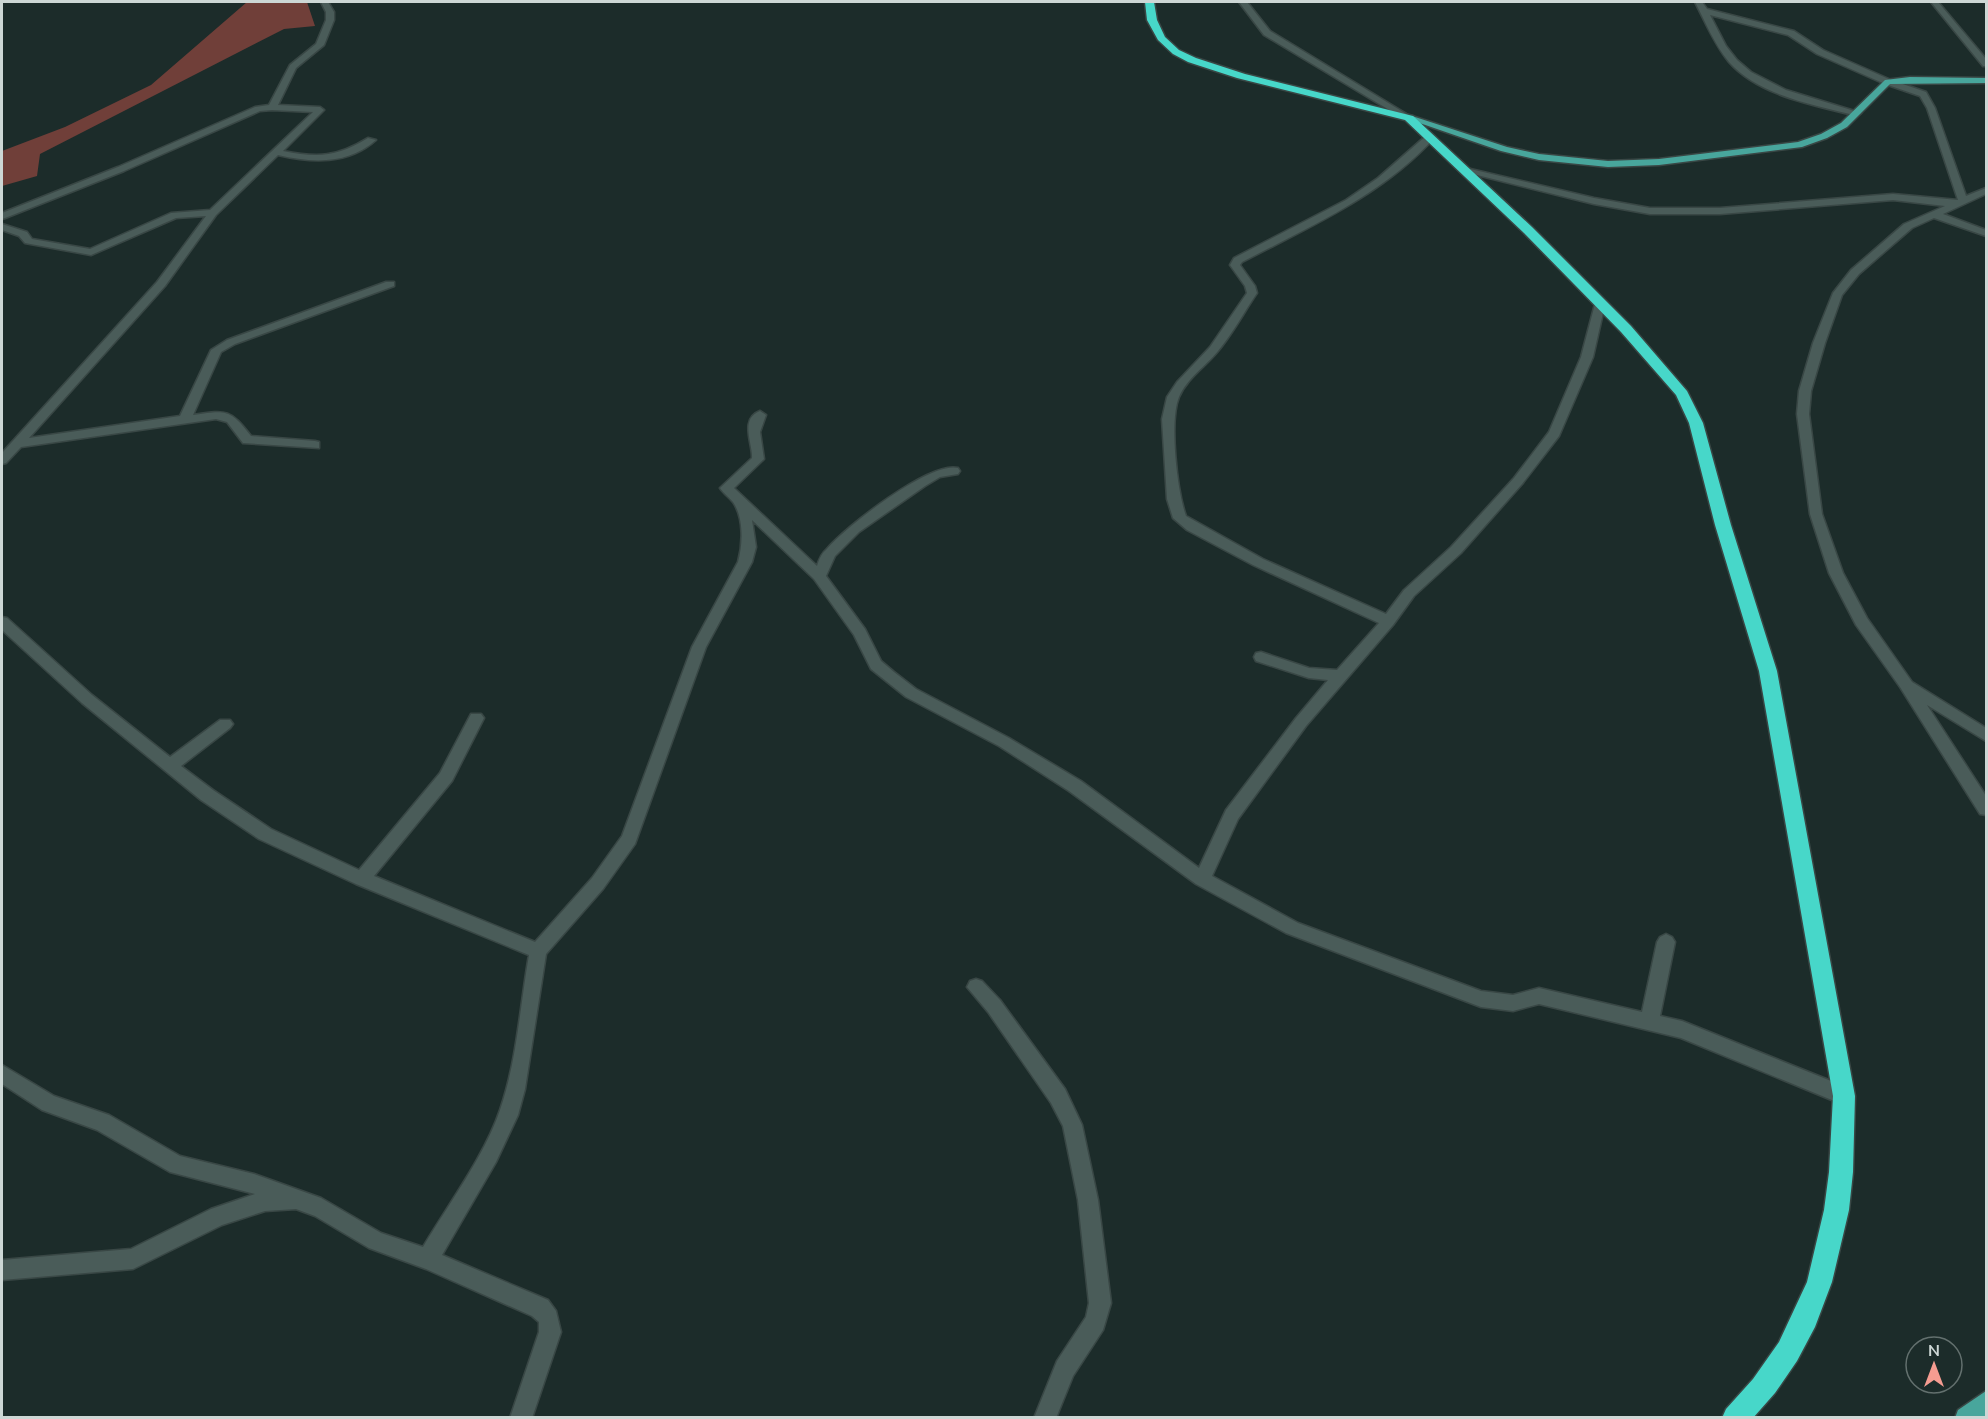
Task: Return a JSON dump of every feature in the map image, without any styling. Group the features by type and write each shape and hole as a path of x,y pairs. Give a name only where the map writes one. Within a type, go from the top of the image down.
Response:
{"highway":[{"path":"1149,2 1152,20 1161,38 1176,52 1192,60 1241,76 1409,118 1600,304 1670,377 1690,409 1768,671 1844,1096 1844,1153 1840,1193 1835,1225 1819,1283 1796,1336 1766,1384 1735,1418"}],"main road":[{"path":"1409,118 1522,154 1583,163 1628,164 1789,148 1824,136 1844,125 1888,82 1986,81"},
{"path":"1966,1418 1986,1402"}],"street":[{"path":"272,107 293,67 314,52 327,32 330,12 325,2"},
{"path":"1243,2 1256,11 1259,23 1274,37 1317,60 1409,118"},
{"path":"1698,2 1722,47 1745,71 1778,89 1857,113"},
{"path":"1934,2 1986,64"},
{"path":"1704,11 1785,30 1811,48 1888,82 1913,88 1923,94 1931,108 1959,202"},
{"path":"2,216 44,197 121,169 258,109 272,107 320,110 213,213 161,284 2,460"},
{"path":"1388,621 1258,562 1192,527 1180,518 1173,500 1168,419 1173,397 1181,384 1214,350 1251,293 1250,286 1236,265 1238,260 1349,202 1381,180 1430,137"},
{"path":"276,152 308,157 339,155 349,153 371,140"},
{"path":"1466,171 1594,201 1650,211 1720,211 1893,197 1959,202"},
{"path":"1985,193 1959,202 1902,231 1855,272 1837,295 1810,370 1803,414 1816,514 1836,573 1861,621 1980,793 1986,809"},
{"path":"2,227 23,234 28,241 91,252 174,215 213,213"},
{"path":"1933,214 1986,233"},
{"path":"185,419 211,360 218,350 231,342 390,284"},
{"path":"1202,879 1232,815 1301,722 1388,621 1409,593 1456,550 1497,505 1555,433 1587,357 1600,304"},
{"path":"19,443 185,419 225,416 231,419 247,440 315,445"},
{"path":"760,416 752,430 759,453 758,459 726,488 819,576 860,633 876,665 911,693 1004,742 1076,786 1202,879 1292,928 1481,999 1513,1003 1539,996 1564,1000 1700,1037 1844,1096"},
{"path":"819,576 829,554 854,529 921,483 937,474 954,471"},
{"path":"428,1259 489,1155 508,1115 516,1089 538,951 590,895 629,839 699,647 745,562 749,547 748,528 740,502"},
{"path":"2,622 87,699 207,795 265,834 362,879 538,951"},
{"path":"1261,657 1309,673 1340,676"},
{"path":"1905,683 1986,735"},
{"path":"362,879 446,777 476,718"},
{"path":"171,765 225,724"},
{"path":"1648,1023 1666,942"},
{"path":"976,987 994,1006 1058,1096 1072,1125 1088,1200 1100,1303 1095,1322 1065,1369 1045,1418"},
{"path":"2,1074 49,1103 102,1122 177,1165 255,1184 321,1208 376,1241 428,1259 540,1308 547,1314 550,1321 550,1332 521,1418"},
{"path":"2,1270 133,1259 218,1216 265,1201 296,1199"}],"shaded area":[{"path":"247,2 307,2 315,26 284,29 40,154 37,176 2,186 2,151 65,127 151,85"}]}
